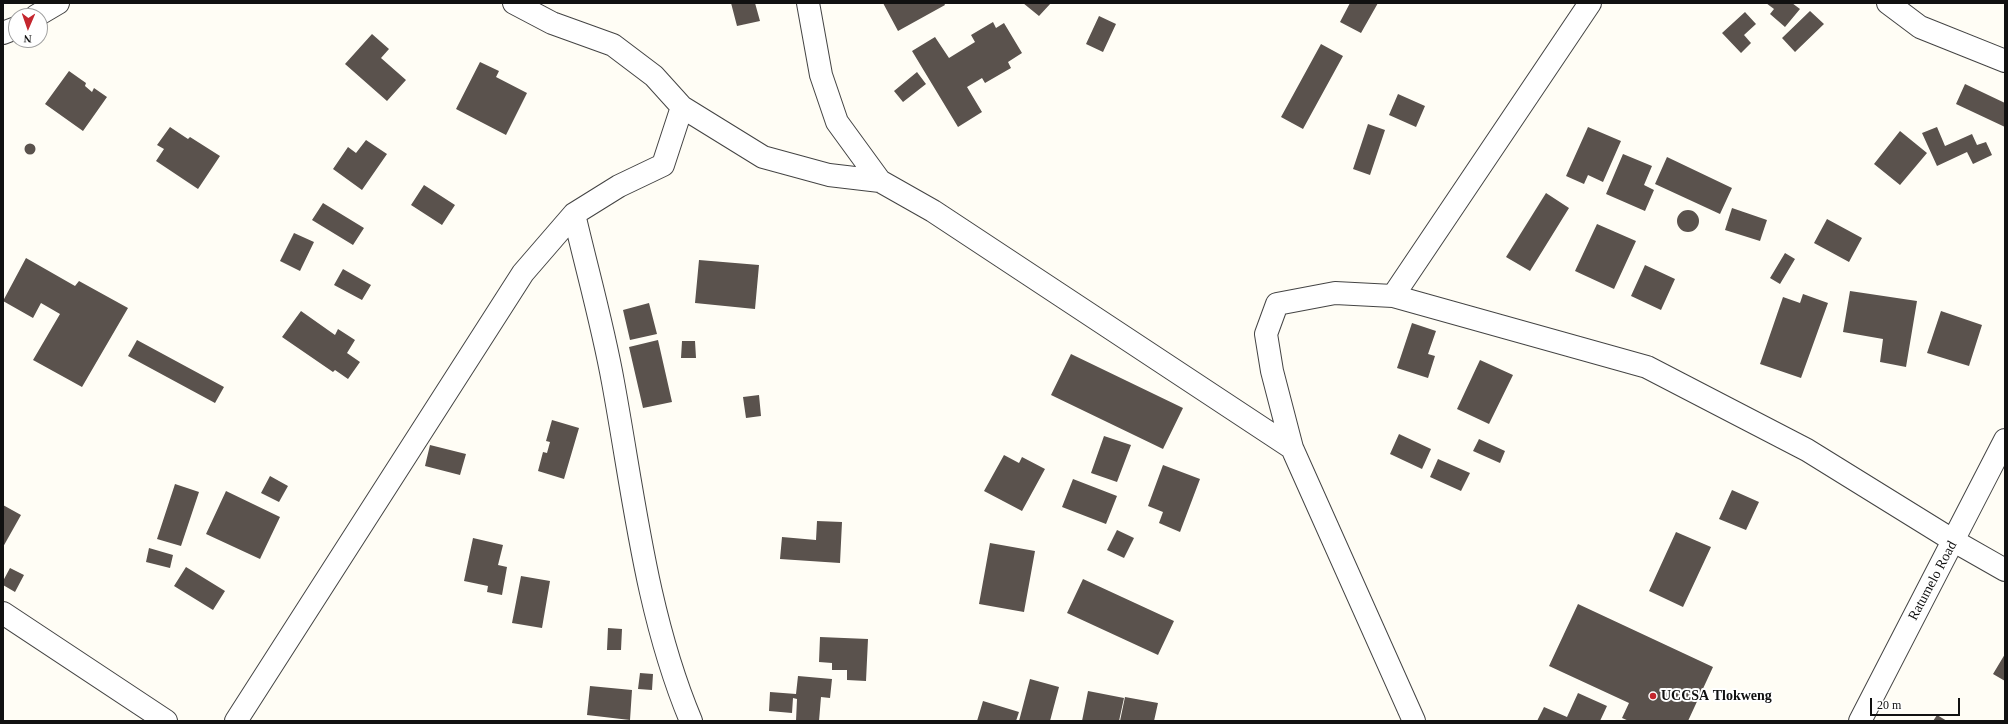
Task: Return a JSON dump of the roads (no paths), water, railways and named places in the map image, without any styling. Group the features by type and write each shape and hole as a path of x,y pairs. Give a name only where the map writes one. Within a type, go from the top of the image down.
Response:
{"street":[{"path":"48,9 58,3"},
{"path":"808,3 821,75 837,122 880,181"},
{"path":"1393,296 1590,3"},
{"path":"1888,3 1920,27 2005,62"},
{"path":"520,5 552,23 613,45 654,76 682,107 763,157 829,175 880,181 932,211 1292,448"},
{"path":"236,721 523,273 574,214 618,186 663,165 682,107"},
{"path":"574,214 613,380 651,596 679,694 691,721"},
{"path":"1414,721 1292,448 1272,371 1266,334 1277,304 1335,292 1393,296 1647,367 1807,450 1954,541 2005,570"},
{"name":"Ratumelo Road","path":"1860,721 2005,440"},
{"path":"3,613 166,721"}],"place":[{"name":"UCCSA Tlokweng","path":"1653,696"}]}
